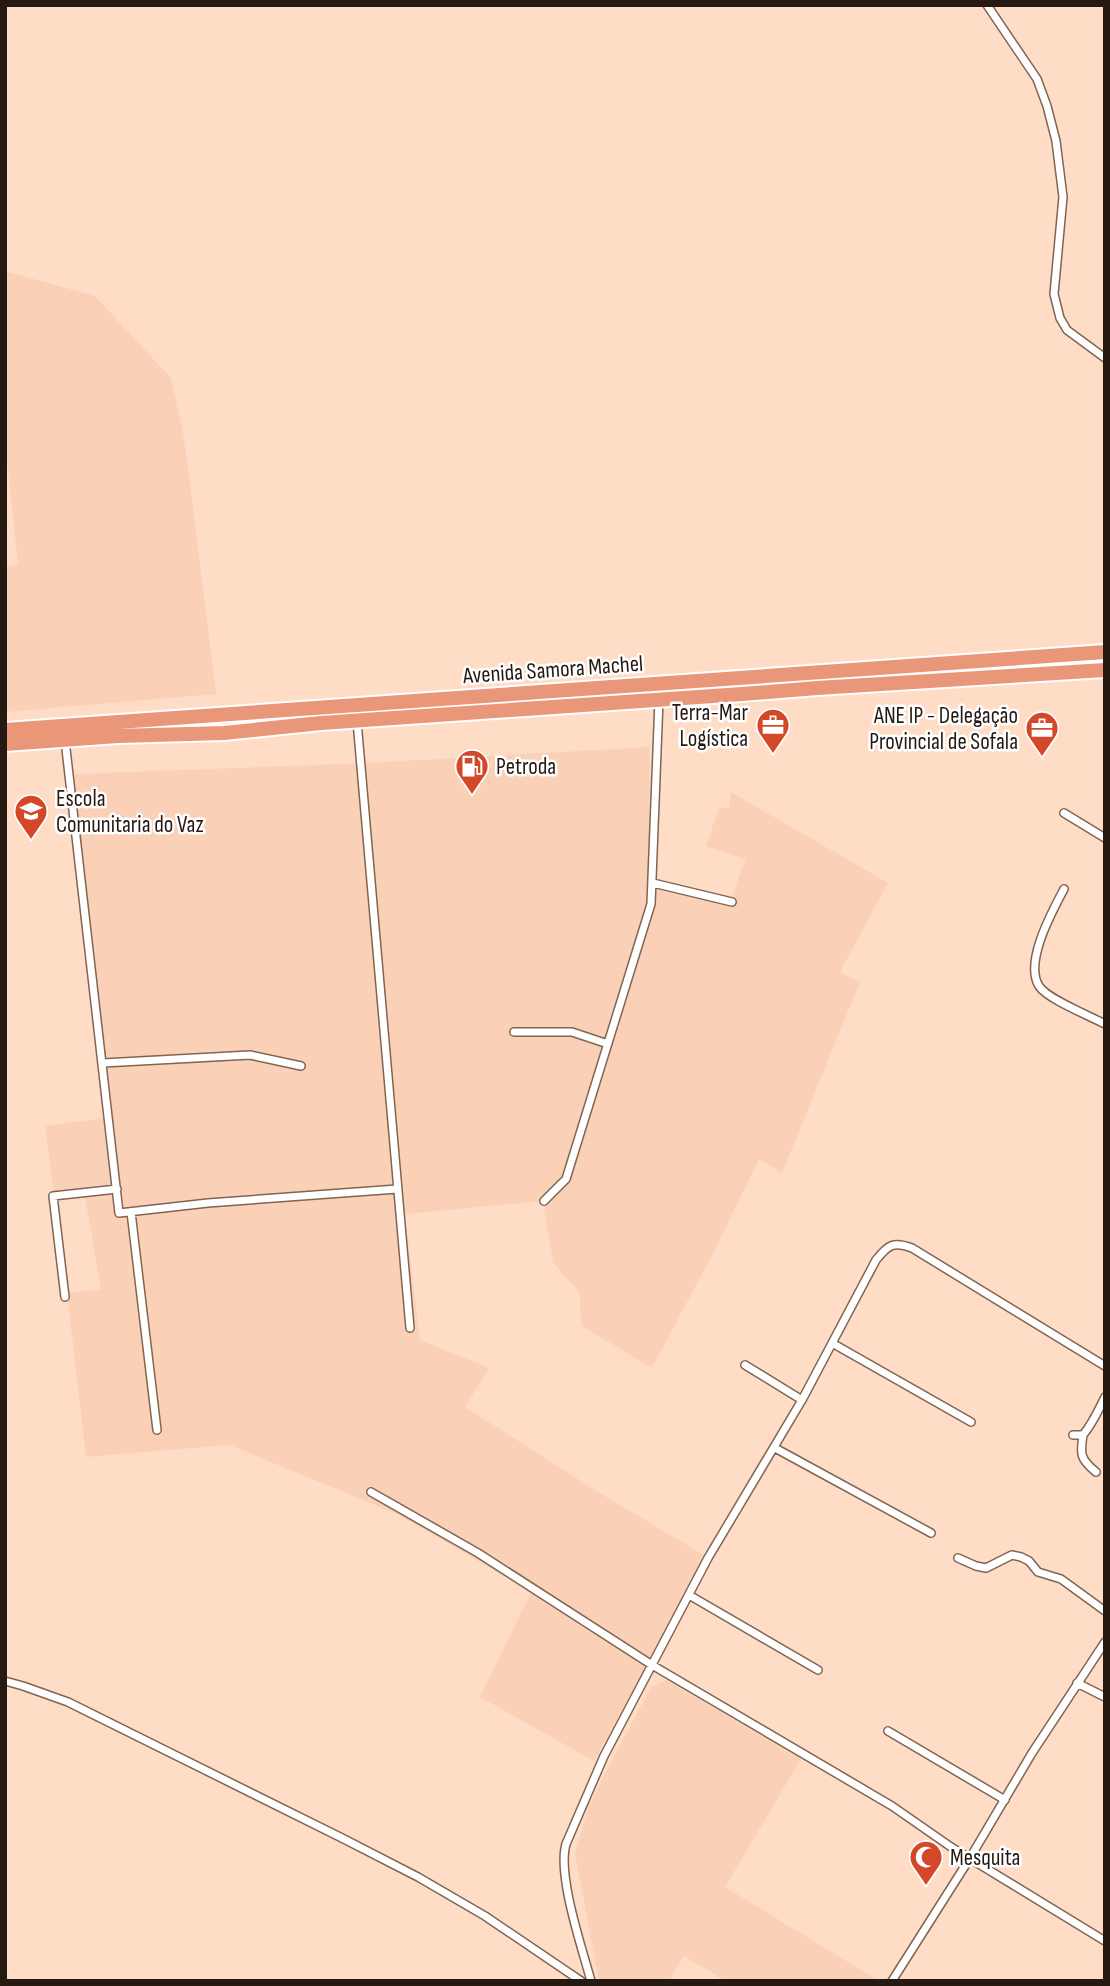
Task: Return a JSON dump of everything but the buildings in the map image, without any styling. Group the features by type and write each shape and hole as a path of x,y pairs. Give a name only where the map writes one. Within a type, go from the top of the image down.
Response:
{"highway":[{"name":"Avenida Samora Machel","path":"5,730 1105,652"},
{"name":"Avenida Samora Machel","path":"5,744 118,736 224,733 659,699 1105,670"}],"street":[{"path":"987,5 1037,79 1056,141 1063,197 1055,293 1060,318 1068,330 1105,358"},
{"path":"544,1201 566,1180 651,904 659,699"},
{"path":"356,721 410,1328"},
{"path":"65,740 119,1213 208,1203 397,1189"},
{"path":"1063,813 1105,838"},
{"path":"653,883 732,902"},
{"path":"1064,889 1035,955 1035,973 1039,986 1051,997 1105,1024"},
{"path":"514,1032 572,1032 608,1044"},
{"path":"103,1063 250,1055 301,1066"},
{"path":"65,1297 53,1196 117,1189"},
{"path":"131,1212 157,1430"},
{"path":"592,1981 565,1877 564,1850 604,1756 708,1558 802,1400 876,1260 891,1245 901,1244 912,1248 1105,1366"},
{"path":"832,1343 971,1422"},
{"path":"746,1365 802,1400"},
{"path":"1096,1472 1084,1463 1081,1456 1083,1435 1096,1418 1105,1397"},
{"path":"1073,1435 1083,1435"},
{"path":"775,1447 931,1533"},
{"path":"371,1492 478,1553 652,1665 892,1806 970,1858 1105,1941"},
{"path":"958,1558 986,1568 1012,1555 1021,1557 1029,1561 1038,1572 1061,1579 1105,1611"},
{"path":"689,1595 818,1670"},
{"path":"892,1981 1105,1642"},
{"path":"5,1681 68,1702 385,1860 485,1916 580,1981"},
{"path":"1077,1683 1105,1697"},
{"path":"888,1731 1005,1800"}],"shaded area":[{"path":"5,271 95,296 171,378 188,467 216,694 5,712 5,566 18,565 5,441"},
{"path":"650,747 648,883 728,906 746,859 706,846 719,808 729,808 731,792 888,883 840,972 860,982 782,1173 759,1159 652,1368 582,1326 579,1292 553,1263 543,1201 405,1214 420,1340 489,1368 465,1407 603,1495 704,1555 594,1761 480,1697 531,1592 397,1514 230,1445 86,1457 67,1293 101,1289 84,1192 54,1193 45,1126 112,1117 103,1063 85,903 74,774 367,763"},
{"path":"666,1680 801,1759 725,1887 879,1981 725,1981 684,1956 669,1981 599,1981 575,1854 589,1805 608,1768 651,1687"}],"place":[{"name":"Terra-Mar Logística","path":"773,755"},
{"name":"ANE IP - Delegação Provincial de Sofala","path":"1042,758"},
{"name":"Petroda","path":"472,796"},
{"name":"Escola Comunitaria do Vaz","path":"31,841"},
{"name":"Mesquita","path":"926,1887"}]}
